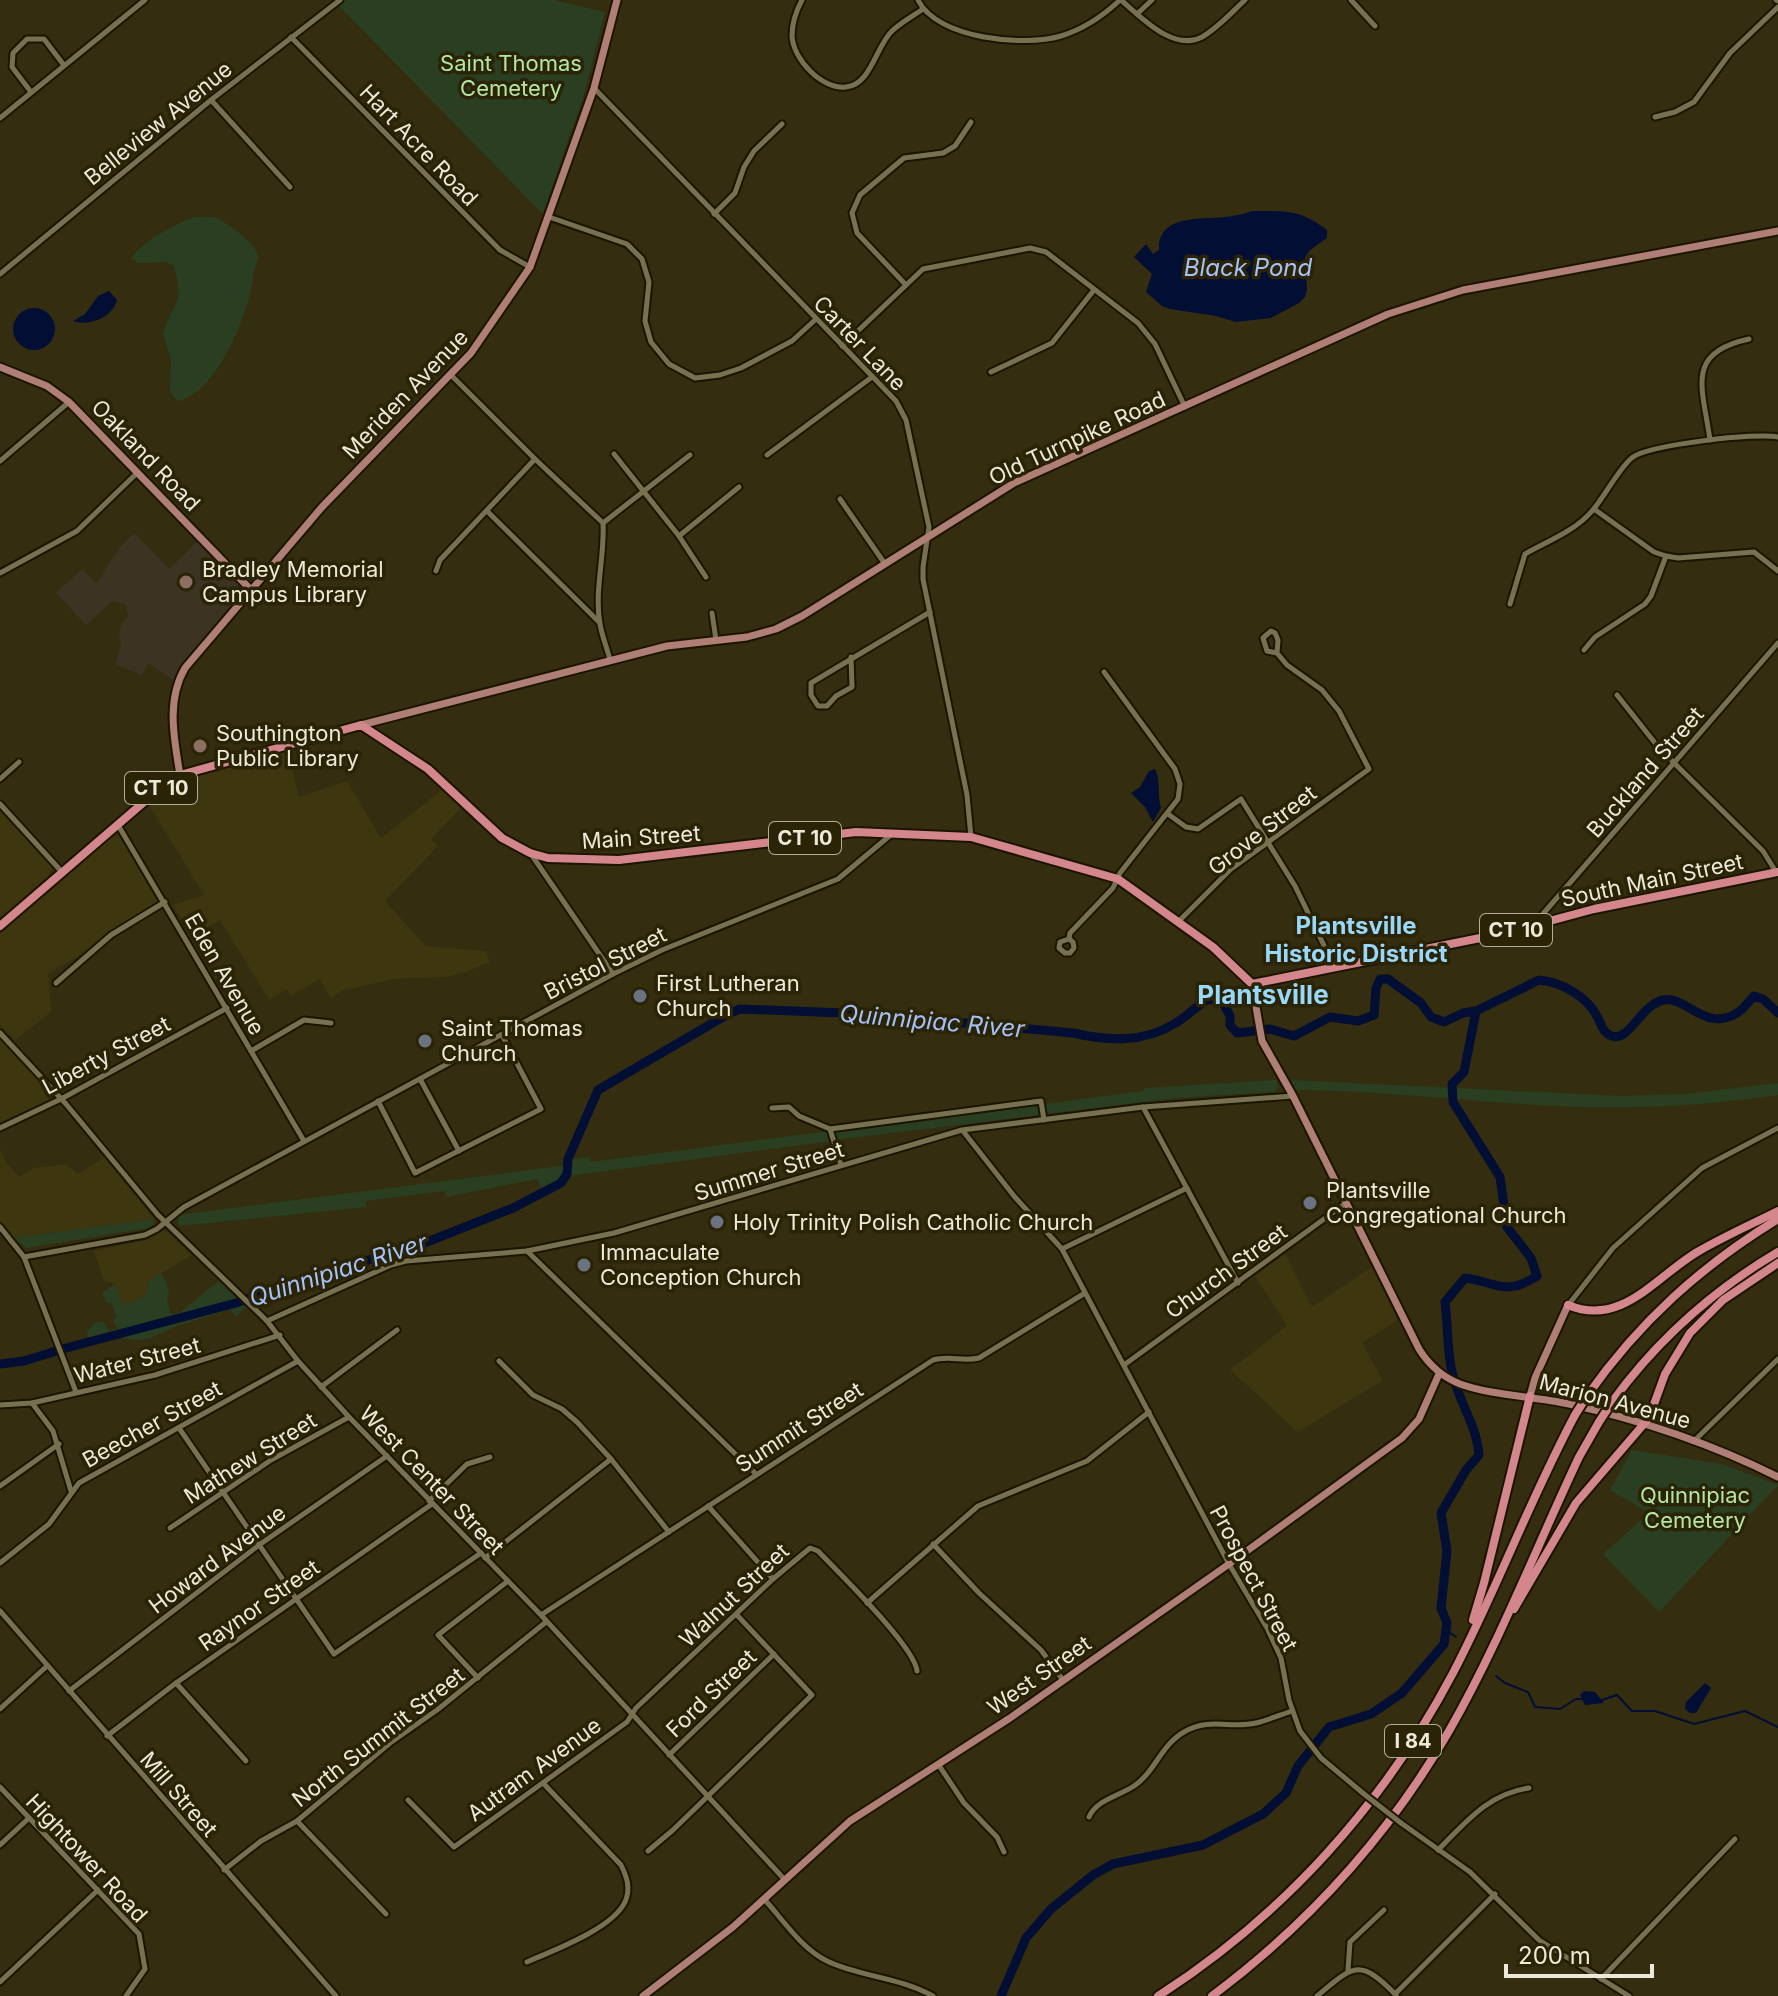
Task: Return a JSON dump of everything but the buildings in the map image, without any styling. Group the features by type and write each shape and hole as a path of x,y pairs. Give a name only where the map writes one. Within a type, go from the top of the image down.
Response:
{"highway":[{"name":"CT 10","path":"0,926 180,775 361,725"},
{"name":"Main Street","path":"361,725 428,769 502,838 530,853 548,858 619,860 856,832 971,837 1118,879 1179,921 1232,963 1252,984"},
{"name":"South Main Street","path":"1252,984 1777,872"},
{"path":"1568,1305 1597,1312 1621,1307 1698,1251 1778,1211"},
{"name":"I 84","path":"1158,1996 1245,1932 1336,1843 1401,1760 1454,1671 1575,1415 1587,1396 1634,1335 1674,1294 1711,1263 1778,1219"},
{"name":"I 84","path":"1212,1996 1304,1918 1376,1839 1437,1752 1486,1657 1575,1466 1612,1402 1653,1352 1690,1314 1732,1281 1778,1252"},
{"path":"1486,1657 1576,1503 1645,1424 1670,1363 1697,1324 1723,1300 1778,1263"},
{"path":"1454,1671 1484,1583 1530,1396"}],"main road":[{"name":"Meriden Avenue","path":"180,775 173,719 174,699 181,676 193,657 322,507 484,338 530,267 594,88 617,0"},
{"name":"Old Turnpike Road","path":"361,725 667,646 747,637 776,629 802,616 1014,483 1388,314 1463,290 1778,231"},
{"name":"Oakland Road","path":"0,367 47,386 69,402 251,590"},
{"path":"1252,984 1260,1031 1419,1349 1439,1374"},
{"path":"1530,1396 1568,1305"},
{"name":"Marion Avenue","path":"1439,1374 1459,1384 1530,1396 1645,1424 1778,1477"},
{"name":"West Street","path":"643,1996 765,1900 850,1821 1063,1680 1229,1564 1408,1432 1419,1419 1439,1374"}],"street":[{"path":"0,118 145,0"},
{"name":"Belleview Avenue","path":"0,274 211,100 340,0"},
{"path":"802,0 795,14 792,39 817,80 832,87 850,88 864,77 890,32 923,9"},
{"path":"918,0 923,9 943,24 974,34 1014,41 1042,40 1085,26 1120,0 1154,27 1177,39 1194,40 1213,29 1245,0"},
{"path":"1137,14 1152,0"},
{"path":"1351,0 1375,26"},
{"path":"1655,117 1675,112 1694,102 1730,53 1777,3"},
{"name":"Hart Acre Road","path":"291,37 500,250 530,267"},
{"path":"31,92 12,67 13,53 27,39 44,39 63,64"},
{"name":"Carter Lane","path":"594,88 896,401 906,420 929,527 923,567 967,795 971,837"},
{"path":"211,100 290,187"},
{"path":"906,285 857,233 852,213 860,195 904,158 943,153 955,146 971,122"},
{"path":"714,214 735,193 744,167 754,151 782,124"},
{"path":"549,217 627,244 642,259 649,282 645,321 651,342 669,364 695,378 741,368 792,341 816,320"},
{"path":"842,346 923,269 1030,248 1046,252 1138,323 1155,344 1185,407"},
{"path":"991,372 1052,343 1094,290"},
{"path":"1710,440 1702,380 1707,358 1726,344 1749,339"},
{"path":"451,375 603,523 605,546 599,584 599,622 610,660"},
{"path":"767,455 872,377"},
{"path":"0,461 69,402"},
{"path":"1510,604 1525,554 1580,524 1633,457 1670,446 1710,440 1765,434 1778,437"},
{"path":"614,454 679,536 706,577"},
{"path":"603,523 690,455"},
{"path":"436,571 440,560 535,459"},
{"path":"0,573 77,531 138,472"},
{"path":"679,536 739,487"},
{"path":"840,499 885,564"},
{"path":"1594,509 1654,552 1678,558 1754,552 1778,571"},
{"path":"487,511 599,622"},
{"path":"1584,650 1595,637 1645,604 1666,556"},
{"path":"851,657 852,687 836,696 827,706 818,706 811,695 811,683 851,657 930,612"},
{"path":"712,613 716,640"},
{"name":"Buckland Street","path":"1540,924 1542,915 1778,645"},
{"name":"Grove Street","path":"1179,921 1231,869 1369,769 1339,711 1322,690 1287,665 1277,653"},
{"path":"1069,939 1070,933 1105,897 1168,814 1178,799 1180,784 1175,769 1104,672"},
{"path":"1617,695 1633,718 1675,763 1763,851 1777,872"},
{"path":"0,779 19,762"},
{"path":"1168,814 1186,827 1198,829 1241,799 1295,886 1334,966"},
{"path":"0,804 62,872"},
{"name":"Eden Avenue","path":"118,824 304,1141"},
{"name":"Bristol Street","path":"24,1257 145,1235 184,1207 613,974 662,950 838,879 894,833"},
{"path":"530,853 613,974"},
{"path":"56,983 111,935 165,902"},
{"name":"Liberty Street","path":"0,1128 61,1099 227,1008"},
{"path":"251,1051 304,1020 331,1023"},
{"name":"West Center Street","path":"0,1033 61,1099 165,1222 267,1321 321,1387 541,1615 785,1881"},
{"path":"378,1101 415,1173 541,1109 502,1035"},
{"path":"420,1079 459,1151"},
{"name":"Summer Street","path":"267,1321 406,1261 527,1251 649,1224 962,1130 1143,1107 1293,1096"},
{"path":"772,1108 789,1107 799,1116 830,1129 1041,1101 1044,1120"},
{"path":"1143,1107 1238,1283"},
{"path":"1568,1305 1613,1248 1696,1173 1778,1128"},
{"path":"830,1129 841,1165"},
{"name":"Prospect Street","path":"962,1130 1014,1196 1062,1249 1229,1564 1267,1628 1281,1658 1292,1711 1307,1741 1318,1755 1364,1794 1470,1872 1539,1940 1629,1996"},
{"path":"1062,1249 1187,1188"},
{"name":"Church Street","path":"1124,1365 1346,1203"},
{"path":"0,1227 24,1257 76,1392"},
{"path":"527,1251 756,1474"},
{"name":"Summit Street","path":"541,1615 933,1360 941,1357 979,1358 1085,1293"},
{"path":"321,1387 397,1330"},
{"name":"Water Street","path":"0,1405 32,1403 155,1375 280,1335"},
{"path":"1694,1441 1778,1359"},
{"name":"Beecher Street","path":"0,1563 49,1524 79,1483 298,1361"},
{"path":"499,1361 533,1395 562,1409 577,1422 669,1532"},
{"path":"32,1403 59,1444 71,1491"},
{"path":"867,1603 978,1506 1087,1461 1149,1412"},
{"name":"Mathew Street","path":"170,1528 279,1455 349,1417"},
{"path":"179,1428 334,1654 483,1556 611,1459"},
{"path":"0,1486 59,1444"},
{"name":"Howard Avenue","path":"69,1691 259,1545 387,1456"},
{"name":"Raynor Street","path":"107,1736 176,1683 431,1502 467,1464 490,1457"},
{"path":"708,1506 773,1579"},
{"path":"933,1544 979,1593 1041,1650 1063,1680"},
{"name":"Walnut Street","path":"631,1715 773,1579 810,1548 818,1551 867,1603 913,1657 917,1671"},
{"path":"478,1678 438,1635 508,1581"},
{"name":"Mill Street","path":"0,1611 336,1996"},
{"path":"648,1851 812,1695 736,1614"},
{"name":"North Summit Street","path":"224,1870 261,1841 297,1821 390,1743 478,1678 546,1622"},
{"name":"Ford Street","path":"669,1755 774,1654"},
{"path":"0,1709 47,1666"},
{"path":"176,1683 246,1761"},
{"path":"1089,1817 1097,1806 1136,1785 1162,1750 1184,1731 1216,1722 1239,1725 1257,1723 1292,1711"},
{"name":"Autram Avenue","path":"408,1800 454,1847 627,1722 631,1715"},
{"path":"938,1764 964,1803 997,1837 1004,1852"},
{"path":"527,1962 583,1938 617,1912 625,1903 628,1893 628,1880 621,1865 543,1783"},
{"name":"Hightower Road","path":"0,1787 139,1934 145,1969 126,1996"},
{"path":"1438,1850 1481,1807 1514,1790 1529,1788"},
{"path":"0,1845 29,1818"},
{"path":"297,1821 386,1914"},
{"path":"1601,1979 1735,1839"},
{"path":"0,1982 98,1890"},
{"path":"1317,1996 1348,1970 1361,1970 1376,1976 1395,1995 1495,1894"},
{"path":"765,1900 806,1945 827,1961 900,1982 933,1996"},
{"path":"1348,1970 1350,1942 1384,1910"}],"shaded area":[{"path":"135,533 169,569 198,541 244,590 184,662 174,680 148,663 142,675 115,664 121,646 121,625 128,616 126,605 113,601 86,625 56,593 82,569 97,583 119,548"},
{"path":"288,750 299,797 347,781 381,838 443,789 462,807 431,839 438,846 385,901 426,946 486,951 490,962 445,977 394,979 344,990 331,998 320,979 291,996 287,989 269,1000 220,920 191,936 173,905 204,895 149,805 172,786 194,775"},
{"path":"0,810 51,862 52,868 46,880 0,919"},
{"path":"115,830 163,904 48,974 52,1011 15,1040 0,1025 0,934"},
{"path":"0,1039 36,1075 50,1097 0,1123"},
{"path":"0,1149 5,1161 19,1177 34,1168 65,1164 78,1174 104,1157 154,1219 13,1238 0,1220"},
{"path":"165,1230 192,1255 148,1281 147,1294 122,1304 115,1284 104,1281 94,1251 149,1239"},
{"path":"1285,1254 1312,1307 1372,1267 1398,1320 1362,1343 1383,1380 1298,1432 1230,1370 1287,1326 1255,1276"}],"green space":[{"name":"Saint Thomas Cemetery","path":"345,0 553,0 605,12 585,91 543,214 338,5"},
{"path":"195,217 213,217 236,230 257,252 258,259 246,309 229,349 205,384 178,401 170,392 171,360 163,334 178,297 174,266 166,262 138,263 131,258 160,234"},
{"path":"1276,1080 1279,1086 1274,1092 1175,1098 836,1140 834,1130 1143,1091 1145,1088"},
{"path":"1291,1080 1621,1096 1684,1094 1778,1083 1778,1095 1691,1105 1595,1107 1296,1090"},
{"path":"829,1131 832,1141 561,1177 562,1182 542,1189 537,1179 446,1197 445,1191 366,1201 366,1207 179,1226 178,1215 567,1165 569,1160 589,1157 590,1162"},
{"path":"154,1219 153,1225 148,1228 27,1248 13,1238"},
{"path":"162,1273 169,1291 167,1301 171,1314 179,1313 219,1281 246,1307 236,1317 230,1309 174,1327 151,1338 115,1337 66,1352 63,1345 89,1339 87,1332 96,1322 104,1322 109,1331 118,1329 113,1321 116,1316 112,1304 106,1302 102,1293 115,1284 122,1304 138,1300 147,1294 148,1281"},
{"name":"Quinnipiac Cemetery","path":"1632,1450 1722,1464 1778,1485 1659,1612 1603,1554 1649,1513 1610,1490"}],"water":[{"name":"Black Pond","path":"1253,211 1292,213 1309,218 1327,230 1327,238 1305,257 1307,289 1299,303 1271,318 1236,322 1170,309 1146,292 1152,274 1134,257 1146,244 1153,254 1159,250 1166,229 1175,223"},
{"path":"109,291 117,300 106,316 86,323 73,321 85,314 98,296"},
{"path":"34,308 49,314 55,329 49,344 34,350 19,344 13,329 19,314"},
{"path":"1155,769 1161,808 1153,822 1145,807 1131,793 1140,787 1149,771"},
{"path":"1705,1683 1711,1688 1696,1713 1690,1713 1685,1709 1686,1702"},
{"path":"1584,1691 1595,1692 1604,1703 1585,1705 1580,1695"}],"waterway":[{"name":"Quinnipiac River","path":"0,1364 24,1361 236,1303 422,1244 513,1208 561,1183 598,1090 740,1009 868,1014 1125,1039 1162,1030 1210,998 1223,1003 1230,1016 1230,1025 1237,1033 1270,1029 1294,1036 1330,1017 1358,1021 1374,1015 1376,988 1380,979 1388,979 1421,1003 1431,1017 1444,1022 1476,1011 1539,980 1565,987 1581,997 1612,1036 1624,1034 1648,1009 1663,1000 1680,1003 1715,1019 1737,1013 1754,996 1763,999 1778,1013"},
{"path":"1001,1996 1026,1938 1051,1909 1093,1875 1113,1864 1203,1845 1263,1814 1286,1793 1298,1766 1329,1727 1371,1714 1402,1693 1444,1644 1447,1623 1441,1608 1447,1551 1441,1513 1466,1470 1479,1455 1475,1433 1452,1372 1445,1302 1465,1278 1509,1287 1537,1276 1531,1258 1507,1227 1500,1177 1453,1102 1452,1084 1464,1072 1476,1011"},
{"path":"1446,1630 1456,1637"},
{"path":"1496,1676 1528,1692 1535,1707 1560,1709 1576,1699 1584,1699"},
{"path":"1602,1700 1617,1695 1632,1711 1655,1711 1694,1724 1745,1711 1778,1727"}],"place":[{"name":"Bradley Memorial Campus Library","path":"186,582"},
{"name":"Southington Public Library","path":"200,746"},
{"name":"First Lutheran Church","path":"640,996"},
{"name":"Saint Thomas Church","path":"425,1041"},
{"name":"Plantsville Congregational Church","path":"1310,1203"},
{"name":"Holy Trinity Polish Catholic Church","path":"717,1222"},
{"name":"Immaculate Conception Church","path":"584,1265"}],"district":[{"name":"Plantsville Historic District","path":"1356,939"},
{"name":"Plantsville","path":"1263,994"}]}
